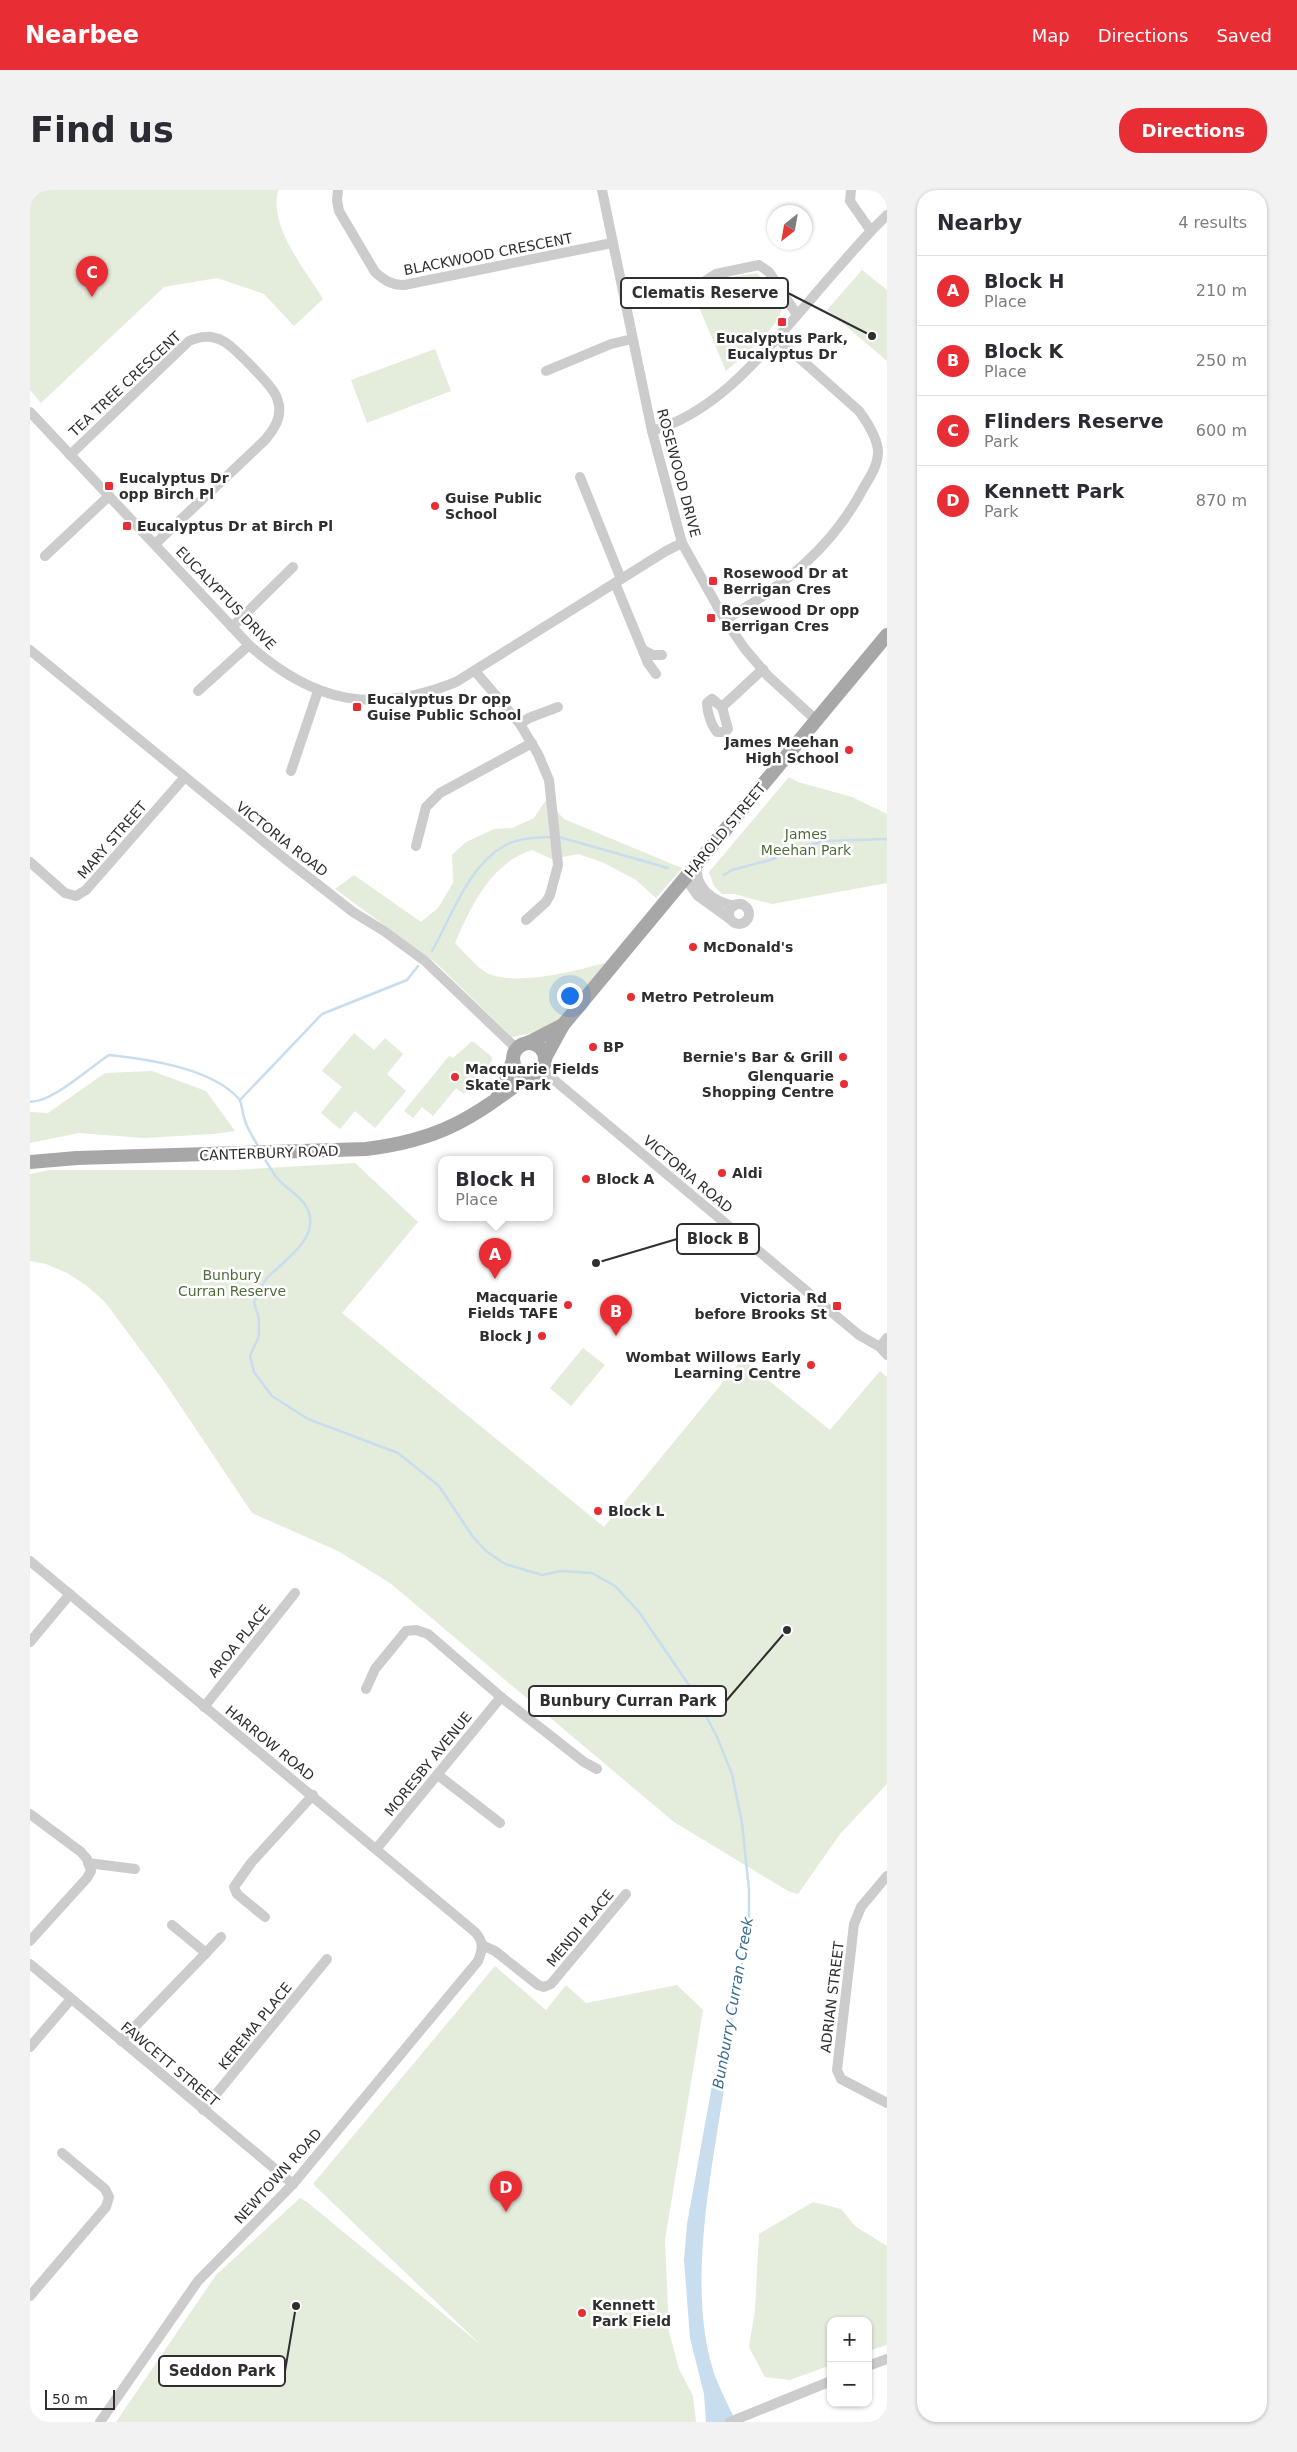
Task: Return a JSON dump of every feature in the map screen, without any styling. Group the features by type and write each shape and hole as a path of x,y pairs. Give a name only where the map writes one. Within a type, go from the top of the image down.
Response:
{"main road":[{"name":"HAROLD STREET","path":"538,1067 563,1025 887,635"},
{"name":"HAROLD STREET","path":"519,1051 563,1025"},
{"path":"539,1047 538,1067 518,1071 519,1051 539,1047"},
{"name":"CANTERBURY ROAD","path":"496,1099 505,1084 519,1051"},
{"name":"CANTERBURY ROAD","path":"30,1162 77,1158 322,1151 401,1145 433,1136 481,1112 538,1067"}],"street":[{"name":"BLACKWOOD CRESCENT","path":"338,190 339,211 375,272 394,285 404,285 612,243"},
{"name":"ROSEWOOD DRIVE","path":"602,190 652,431 682,544 725,620 763,669 816,720"},
{"path":"851,190 850,201 871,231"},
{"path":"652,431 683,419 709,402 754,364 887,215"},
{"path":"699,285 716,274 760,264 769,272 797,315"},
{"name":"TEA TREE CRESCENT","path":"70,455 189,342 200,337 212,337 225,342 236,351 275,394 279,405 279,418 265,440 155,544"},
{"path":"546,371 611,344 632,339"},
{"path":"725,620 771,593 829,541 857,502 883,450 859,411 778,339"},
{"name":"EUCALYPTUS DRIVE","path":"30,412 34,425 70,455 249,645 269,663 318,691 352,699 395,700 439,688 475,671 618,581 682,544"},
{"path":"580,477 643,650 656,674"},
{"path":"45,556 109,496"},
{"path":"232,627 292,567"},
{"path":"198,691 249,645"},
{"name":"VICTORIA ROAD","path":"30,650 184,778 353,912 384,931 425,961 519,1051"},
{"path":"643,650 653,655 662,655"},
{"path":"722,707 763,669"},
{"path":"475,671 520,724 549,780 558,865 550,895 546,902 526,920"},
{"path":"291,771 318,691"},
{"path":"520,724 529,718 558,707"},
{"path":"416,846 426,807 440,793 532,744"},
{"name":"MARY STREET","path":"30,862 65,893 76,896 86,890 184,778"},
{"path":"697,864 696,875 698,884"},
{"path":"685,878 698,884 718,902 734,906 744,905 749,910 750,916 746,922 740,925 730,920 698,896 685,878"},
{"path":"669,897 679,892 698,896"},
{"path":"730,920 729,912 734,906"},
{"name":"VICTORIA ROAD","path":"538,1067 859,1336 883,1351"},
{"path":"883,1351 887,1338"},
{"name":"HARROW ROAD","path":"30,1561 377,1848 475,1932 481,1939 482,1948"},
{"name":"AROA PLACE","path":"204,1706 295,1593"},
{"path":"30,1642 70,1594"},
{"path":"366,1689 375,1669 406,1631 416,1630 428,1634 501,1697 584,1762 597,1769"},
{"name":"MORESBY AVENUE","path":"377,1848 501,1697"},
{"path":"438,1775 500,1823"},
{"path":"265,1917 235,1891 235,1884 251,1863 313,1795"},
{"path":"30,1814 81,1852 88,1862 90,1871 87,1878 30,1942"},
{"path":"88,1862 135,1869"},
{"name":"ADRIAN STREET","path":"887,1876 861,1907 854,1924 837,2070 842,2079 887,2103"},
{"name":"MENDI PLACE","path":"482,1948 494,1951 538,1985 544,1987 551,1984 626,1894"},
{"path":"172,1925 206,1954"},
{"path":"121,2041 221,1937"},
{"name":"NEWTOWN ROAD","path":"100,2422 198,2280 293,2184 478,1961 482,1948"},
{"name":"KEREMA PLACE","path":"204,2110 327,1959"},
{"name":"FAWCETT STREET","path":"30,1964 293,2184"},
{"path":"30,2047 71,1999"},
{"path":"31,2291 106,2207 109,2197 105,2190 62,2153"},
{"path":"872,2365 887,2359"},
{"path":"730,2422 827,2383"}],"green space":[{"path":"30,190 278,190 277,204 283,233 298,261 323,299 294,326 264,294 217,278 164,287 41,403 30,390"},
{"path":"862,270 887,290 887,361 827,310"},
{"path":"757,273 777,300 781,308 780,315 768,332 726,371 695,298 702,300 711,297 718,286 729,278"},
{"path":"435,349 451,391 367,423 351,380"},
{"name":"James Meehan Park","path":"789,777 798,782 852,797 887,814 887,883 772,904 734,894 722,894 714,886 709,872"},
{"path":"546,800 564,819 682,868 656,898 636,880 602,862 578,854 552,859 532,850 518,856 494,875 484,887 455,943 481,969 489,974 502,977 531,978 605,963 552,1029 512,1037 436,963 335,889 354,875 421,922 438,908 453,883 452,855 466,842 494,829 512,828 534,818"},
{"path":"354,1033 374,1050 385,1038 403,1054 387,1074 406,1091 375,1128 355,1111 340,1129 321,1113 342,1087 322,1071"},
{"name":"Macquarie Fields Skate Park","path":"471,1042 474,1042 492,1057 492,1061 464,1094 456,1088 433,1116 422,1107 413,1118 404,1111 449,1056 453,1058"},
{"path":"152,1071 206,1091 235,1131 143,1138 79,1133 30,1143 30,1112 48,1113 105,1073"},
{"name":"Bunbury Curran Reserve","path":"355,1163 418,1222 342,1313 604,1527 742,1359 830,1430 880,1371 887,1377 887,1784 840,1834 798,1894 788,1891 674,1822 390,1583 338,1551 252,1513 163,1380 105,1302 87,1286 67,1273 46,1264 30,1261 30,1174 49,1170 234,1170"},
{"path":"583,1348 605,1365 571,1406 550,1388"},
{"path":"495,1966 546,2010 566,1985 586,2003 677,1985 703,2010 665,2240 669,2332 679,2369 693,2396 696,2422 116,2422 216,2275 300,2198 481,2345 313,2184"},
{"path":"813,2202 841,2209 855,2226 887,2246 887,2345 872,2350 872,2317 827,2317 827,2366 790,2380 765,2377 749,2347 755,2310 759,2234"}],"water":[{"path":"713,2080 725,2082 704,2229 702,2304 706,2339 714,2373 736,2422 706,2422 704,2394 690,2338 684,2260 687,2224"}],"waterway":[{"path":"432,951 462,893 480,866 491,855 515,841 553,837"},
{"path":"559,837 668,868"},
{"path":"724,875 732,870 770,860 799,847 827,841 887,839"},
{"path":"240,1100 322,1014 407,980 418,966"},
{"name":"Bunburry Curran Creek","path":"30,1102 39,1101 60,1091 109,1055 142,1059 196,1073 227,1088 239,1099 246,1125 259,1148"},
{"name":"Bunburry Curran Creek","path":"264,1158 276,1177 305,1205 310,1221 305,1240 267,1278 254,1302 259,1319 259,1336 250,1356 254,1372 272,1396 308,1419 398,1453 439,1486 473,1537 486,1551 505,1564 542,1575 561,1571 592,1573 615,1586 639,1612 693,1691 717,1737 732,1774 742,1823 749,1890 749,1927 719,2082"}],"place":[{"name":"Flinders Reserve","path":"92,297"},
{"name":"Eucalyptus Park, Eucalyptus Dr","path":"782,322"},
{"name":"Clematis Reserve","path":"872,336"},
{"name":"Eucalyptus Dr opp Birch Pl","path":"109,486"},
{"name":"Guise Public School","path":"435,506"},
{"name":"Eucalyptus Dr at Birch Pl","path":"127,526"},
{"name":"Rosewood Dr at Berrigan Cres","path":"713,581"},
{"name":"Rosewood Dr opp Berrigan Cres","path":"711,618"},
{"name":"Eucalyptus Dr opp Guise Public School","path":"357,707"},
{"name":"James Meehan High School","path":"849,750"},
{"name":"McDonald's","path":"693,947"},
{"name":"Metro Petroleum","path":"631,997"},
{"name":"BP","path":"593,1047"},
{"name":"Bernie's Bar & Grill","path":"843,1057"},
{"name":"Macquarie Fields Skate Park","path":"455,1077"},
{"name":"Glenquarie Shopping Centre","path":"844,1084"},
{"name":"Aldi","path":"722,1173"},
{"name":"Block A","path":"586,1179"},
{"name":"Block B","path":"596,1263"},
{"name":"Block H","path":"495,1279"},
{"name":"Macquarie Fields TAFE","path":"568,1305"},
{"name":"Victoria Rd before Brooks St","path":"837,1306"},
{"name":"Block J","path":"542,1336"},
{"name":"Block K","path":"616,1336"},
{"name":"Wombat Willows Early Learning Centre","path":"811,1365"},
{"name":"Block L","path":"598,1511"},
{"name":"Bunbury Curran Park","path":"787,1630"},
{"name":"Kennett Park","path":"506,2212"},
{"name":"Seddon Park","path":"296,2306"},
{"name":"Kennett Park Field","path":"582,2313"}]}
